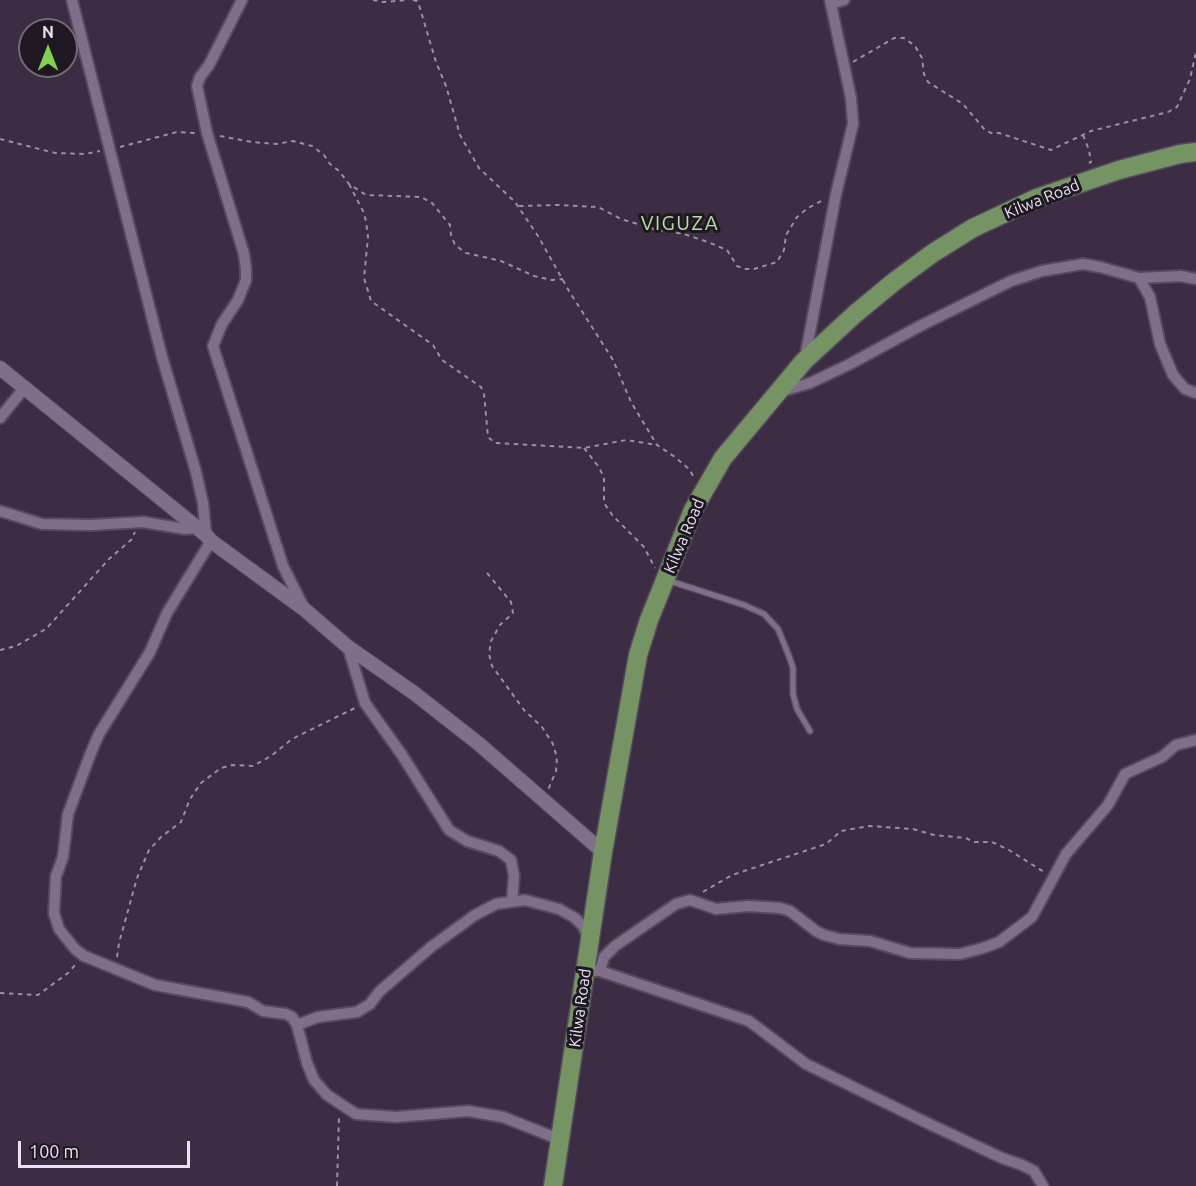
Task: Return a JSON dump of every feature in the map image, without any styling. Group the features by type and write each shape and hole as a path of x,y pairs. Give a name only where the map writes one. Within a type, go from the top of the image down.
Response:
{"highway":[{"name":"Kilwa Road","path":"553,1186 593,971 590,939 638,655 649,620 693,510 723,458 804,361 895,281 933,253 973,228 1037,198 1119,170 1196,152"}],"street":[{"path":"72,0 162,357 196,472 203,503 205,535 150,652 99,734 68,814 63,857 56,876 54,913 60,929 75,949 84,956 155,985 248,1002 263,1011 292,1017 297,1025 307,1064 314,1080 327,1095 356,1114 396,1117 468,1111 503,1117 561,1140"},
{"path":"242,0 209,65 200,77 197,87 207,133 244,254 246,270 246,280 238,300 222,324 213,346 284,566 304,609"},
{"path":"804,361 836,194 853,124 851,98 830,2 844,0"},
{"path":"776,393 810,383 1011,281 1032,275 1083,264 1139,278 1181,276 1196,279"},
{"path":"1139,278 1150,297 1160,344 1173,375 1185,389 1196,393"},
{"path":"0,368 205,535 304,609 348,647 442,714 603,852"},
{"path":"0,418 25,387"},
{"path":"0,511 42,525 143,522 205,535"},
{"path":"348,647 365,703 402,755 449,830 467,841 499,851 511,860 514,876 512,902"},
{"path":"1043,1186 1034,1171 913,1117 806,1064 749,1021 593,971 615,946 676,904 690,900 716,909 748,906 780,908 790,911 816,931 839,939 870,941 910,953 960,954 999,942 1032,917 1066,854 1108,805 1125,774 1162,757 1176,745 1196,740"},
{"path":"297,1025 318,1017 357,1012 370,1004 379,992 431,947 475,915 496,904 525,900 558,909 575,918 583,926 590,939"}],"lane":[{"path":"666,580 744,604 764,614 778,629 789,656 793,668 793,694 797,709 810,731"}],"path":[{"path":"373,0 383,2 414,0 446,86 460,135 478,168 519,206 613,360 631,402 657,445 690,470 702,494"},
{"path":"844,68 886,42 894,38 904,38 915,46 922,57 924,75 928,82 963,104 985,130 1051,150 1083,135 1115,124 1168,112 1177,107 1190,79 1196,52"},
{"path":"0,139 55,153 85,154 110,150 177,132 207,133 252,142 276,144 293,141 312,146 339,171 349,184 363,211 368,237 364,278 371,301 433,345 442,360 481,387 484,394 488,437 495,443 584,448 626,440 657,445"},
{"path":"1083,135 1091,162 1084,169"},
{"path":"349,184 366,195 421,197 432,203 439,211 450,225 455,245 466,253 501,261 534,276 552,280 563,279"},
{"path":"519,206 598,207 621,219 708,242 727,250 737,266 754,269 777,262 784,250 786,234 797,217 808,208 836,194"},
{"path":"584,448 604,477 604,503 613,516 644,547 652,564 666,580"},
{"path":"0,650 16,646 46,629 109,559 131,540 143,522"},
{"path":"487,573 512,602 513,613 500,626 491,641 489,654 492,666 524,710 542,727 553,744 557,758 556,771 543,800"},
{"path":"115,968 119,943 137,878 149,850 161,837 181,822 190,799 201,783 221,768 232,765 253,766 271,756 292,739 365,703"},
{"path":"690,900 732,875 826,844 841,831 869,826 912,829 934,835 992,843 1009,850 1054,879"},
{"path":"0,993 38,995 68,973 84,956"},
{"path":"337,1186 338,1103"}],"district":[{"name":"VIGUZA","path":"680,223"}]}
